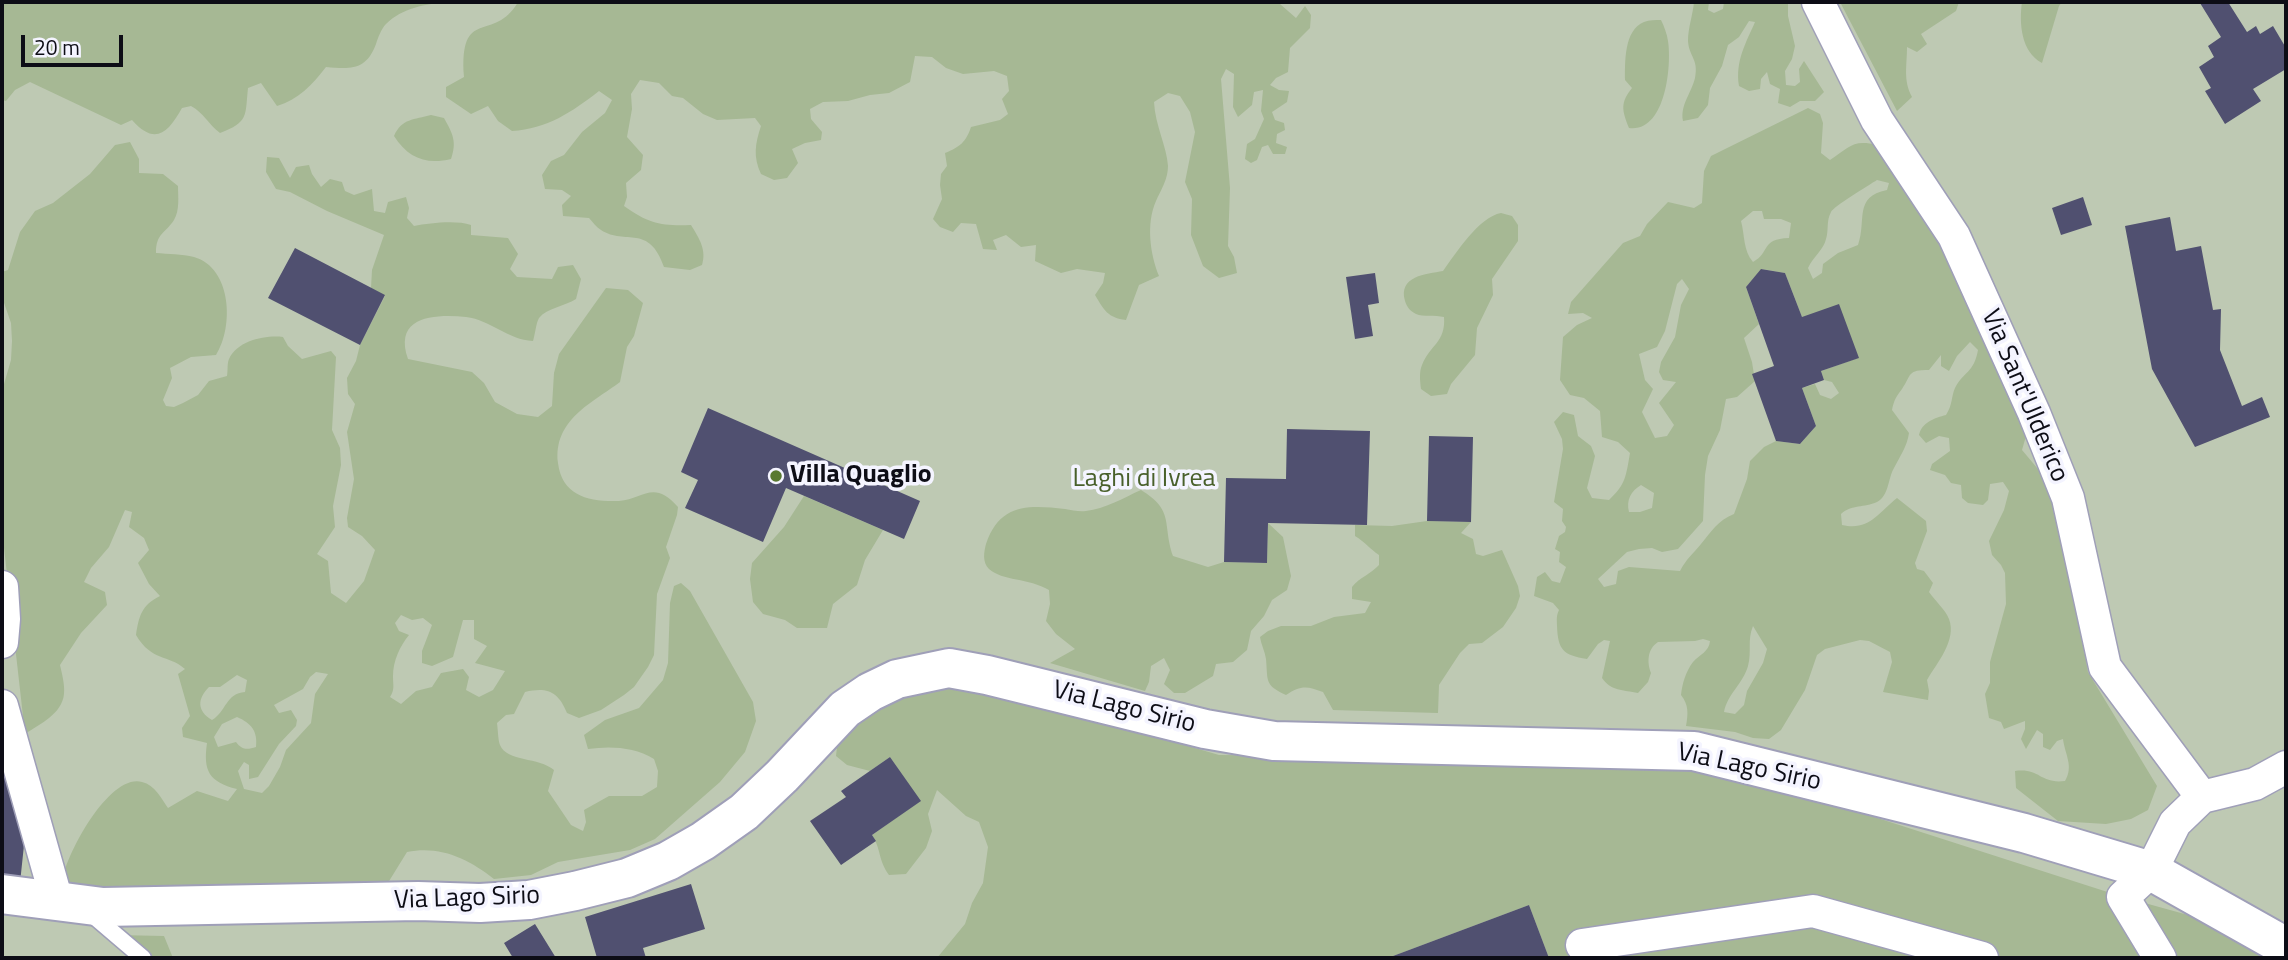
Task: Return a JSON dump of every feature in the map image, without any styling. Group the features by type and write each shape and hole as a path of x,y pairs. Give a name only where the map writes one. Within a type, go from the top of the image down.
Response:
{"main road":[{"name":"Via Lago Sirio","path":"2,894 83,906 418,901 480,903 529,900 627,878 668,861 744,812 845,709 870,692 897,679 949,668 1205,729 1275,741 1694,751 2024,833 2151,871 2286,947"}],"street":[{"name":"Via Sant'Ulderico","path":"1818,2 1877,120 1954,236 2034,413 2068,498 2105,667 2202,797"},
{"path":"2,587 2,642"},
{"path":"2,706 83,906"},
{"path":"2160,958 2123,897 2151,871 2175,823 2202,797 2255,783 2286,767"},
{"path":"1582,945 1814,911 1982,958"}],"lane":[{"path":"83,906 142,958"}],"green space":[{"name":"Laghi di Ivrea","path":"2,2 2286,2 2286,958 2,958"},
{"path":"2,2 448,2 399,14 384,26 372,53 362,64 350,68 326,67 292,100 277,106 261,83 248,88 244,117 229,129 220,133 191,106 182,108 166,130 154,134 140,128 132,120 121,125 30,82 15,90 6,101 2,100"},
{"path":"518,2 1281,2 1296,18 1305,6 1311,15 1310,28 1290,48 1288,72 1276,78 1270,85 1289,91 1287,102 1272,112 1275,120 1284,123 1285,130 1277,134 1276,143 1287,147 1285,154 1273,154 1268,145 1262,147 1257,160 1251,163 1245,159 1247,144 1255,139 1264,119 1261,111 1263,90 1254,92 1252,105 1238,117 1233,107 1234,74 1226,69 1221,79 1230,188 1228,246 1234,257 1237,273 1219,278 1203,266 1191,235 1192,199 1185,182 1195,132 1190,112 1180,96 1168,93 1154,102 1168,166 1166,180 1153,210 1150,229 1151,248 1159,276 1139,285 1126,320 1107,312 1095,295 1103,283 1105,273 1077,269 1061,273 1035,261 1036,245 1021,247 1006,235 993,240 997,250 983,249 976,224 961,223 953,232 940,227 933,219 942,199 940,185 941,174 947,166 945,153 962,143 971,127 1000,120 1008,114 1002,99 1009,91 1007,76 994,71 963,74 946,68 932,57 915,56 910,82 889,93 848,101 823,102 810,109 811,119 822,132 821,140 792,149 798,163 787,178 774,180 761,174 758,168 756,150 761,126 755,118 717,120 703,114 683,98 672,96 659,83 640,80 631,94 632,109 627,137 643,155 641,170 626,183 627,197 624,206 656,223 691,225 703,249 702,265 690,270 664,267 658,253 644,240 610,234 599,229 589,218 563,216 562,205 571,196 562,190 545,189 542,175 551,161 564,155 582,132 605,113 612,100 599,91 548,123 512,131 498,121 488,106 471,114 446,97 446,87 464,77 464,55 467,41 473,33 499,21 509,14"},
{"path":"1694,2 1709,2 1708,10 1714,13 1723,9 1724,2 1788,2 1788,16 1795,46 1785,71 1786,85 1795,86 1800,82 1799,69 1804,61 1824,92 1815,101 1800,101 1790,107 1778,103 1780,89 1770,84 1767,72 1761,79 1760,89 1749,91 1739,86 1740,60 1755,22 1749,21 1739,37 1728,45 1722,66 1710,88 1708,105 1698,118 1683,121 1683,110 1696,72 1688,41"},
{"path":"1840,2 1959,2 1956,11 1921,34 1927,44 1917,52 1907,47 1906,79 1912,97 1897,111"},
{"path":"2022,2 2062,2 2042,63 2030,52 2023,36"},
{"path":"1650,20 1661,20 1669,52 1664,96 1651,120 1641,127 1629,128 1623,107 1632,88 1625,80 1629,39 1637,26"},
{"path":"1808,108 1820,114 1823,123 1821,153 1830,160 1856,144 1877,145 1945,250 2028,429 2022,450 2048,481 2059,503 2088,672 2157,786 2148,810 2131,819 2106,824 2058,821 2016,788 2015,771 2065,781 2069,765 2063,739 2057,741 2050,750 2043,747 2043,734 2037,730 2026,749 2021,739 2025,721 2004,729 2001,722 1989,718 1985,694 1990,683 1990,662 2006,604 2005,573 1992,555 1989,541 2004,510 2009,491 2003,482 1990,484 1988,500 1983,505 1968,503 1962,498 1961,485 1951,483 1945,475 1930,470 1932,464 1950,451 1949,438 1939,436 1926,443 1919,435 1926,424 1946,415 1955,388 1976,358 1978,350 1970,342 1957,356 1949,371 1941,366 1941,355 1929,370 1911,374 1892,410 1909,433 1886,491 1877,502 1849,509 1841,514 1842,525 1859,526 1872,520 1897,498 1926,521 1927,531 1915,563 1917,569 1924,571 1933,583 1929,592 1947,615 1951,627 1945,651 1927,680 1928,700 1883,692 1892,662 1890,652 1869,641 1860,640 1825,649 1817,655 1805,690 1781,730 1769,739 1753,738 1735,732 1686,726 1687,710 1681,695 1683,682 1686,673 1706,650 1710,641 1703,639 1658,642 1650,652 1651,673 1648,682 1638,693 1613,688 1602,678 1610,641 1604,640 1598,644 1587,659 1572,656 1563,650 1557,626 1559,610 1553,603 1534,596 1537,577 1545,572 1552,581 1560,583 1566,567 1559,562 1560,552 1555,549 1559,536 1565,532 1566,527 1562,521 1563,509 1554,502 1563,449 1562,439 1554,422 1563,412 1574,415 1578,436 1591,446 1595,456 1587,488 1592,498 1609,500 1615,494 1624,479 1630,453 1618,442 1602,437 1600,411 1584,398 1570,395 1560,380 1563,337 1577,325 1592,318 1583,313 1568,314 1571,302 1623,243 1640,236 1647,224 1668,202 1694,208 1702,203 1704,171 1711,156","holes":["1877,180 1889,183 1887,190 1876,193 1865,204 1858,245 1838,253 1823,264 1822,273 1813,279 1808,268 1825,243 1831,212","1753,211 1762,211 1764,219 1781,219 1791,223 1789,238 1770,243 1753,262 1746,248 1741,221","1762,269 1785,273 1802,317 1858,358 1821,371 1824,380 1832,382 1839,393 1831,399 1820,395 1815,384 1802,388 1816,426 1800,444 1776,441 1764,447 1750,461 1747,479 1734,514 1715,527 1680,571 1629,567 1618,571 1616,584 1604,587 1598,579 1627,552 1652,548 1662,552 1678,549 1703,521 1708,456 1720,430 1726,399 1737,397 1755,381 1744,338 1759,324 1746,287","1682,279 1689,289 1681,305 1675,337 1661,362 1659,372 1663,380 1676,382 1659,403 1674,425 1667,436 1655,438 1642,412 1653,389 1645,380 1639,354 1657,347 1665,331 1677,284","1641,485 1654,493 1652,508 1629,512 1629,500 1634,490","1753,626 1767,649 1763,663 1747,691 1744,705 1735,714 1724,712 1748,666"]},
{"path":"431,115 444,118 450,129 454,143 451,159 434,161 418,158 405,150 394,136 405,123"},
{"path":"130,142 139,159 139,173 163,174 178,186 176,216 159,237 156,253 189,256 207,263 216,273 226,300 226,329 216,355 191,357 170,368 172,378 163,400 166,406 174,407 183,403 198,395 209,381 227,376 228,361 233,353 253,340 283,337 302,359 331,351 336,357 332,430 340,448 341,465 333,506 335,527 317,554 328,561 331,593 346,603 364,581 375,550 362,536 348,527 347,518 354,479 347,432 355,404 348,394 347,378 385,296 371,288 372,270 384,235 290,192 276,189 266,172 267,157 279,158 290,178 296,167 309,165 321,187 330,179 342,182 345,191 354,195 372,189 374,211 385,213 388,202 406,197 409,208 407,218 414,226 443,222 465,223 471,225 471,235 508,238 518,254 510,269 517,277 552,279 558,267 573,265 581,279 576,299 542,315 538,320 533,341 515,337 475,319 454,316 420,321 406,334 408,359 472,372 484,383 495,402 517,414 538,417 552,406 554,373 559,354 606,288 628,290 643,303 634,336 627,347 620,382 577,414 568,424 558,448 558,463 565,483 579,495 597,500 619,501 655,492 670,499 678,507 666,547 670,558 657,594 654,655 634,687 601,710 579,718 567,713 556,695 540,690 525,692 514,714 506,715 497,723 499,743 504,750 554,770 548,791 571,825 583,831 586,822 584,810 609,796 642,796 657,787 658,771 654,759 622,748 588,749 584,735 605,720 639,708 663,680 668,663 670,603 674,586 681,583 690,591 753,702 756,721 745,752 720,782 655,839 630,850 558,862 531,875 494,879 453,855 419,850 407,852 386,886 74,892 62,882 71,854 91,819 116,790 129,783 142,782 151,786 168,808 197,791 228,801 237,789 220,783 210,774 206,761 207,743 183,737 182,728 190,716 178,674 185,669 148,650 136,635 142,611 160,596 149,584 138,563 149,550 144,538 129,527 132,512 125,510 109,547 91,568 84,582 105,592 107,605 81,633 60,665 64,691 59,707 49,718 25,734 2,530 2,391 11,360 12,341 11,323 2,297 2,272 8,270 20,232 35,211 53,203 90,174 115,145","holes":["401,615 412,620 423,618 432,625 422,651 422,663 432,666 453,657 463,620 474,620 474,639 487,646 475,663 505,671 493,690 479,697 466,690 469,677 463,669 441,673 432,687 416,691 401,704 390,697 393,670 400,649 409,635 399,631 395,623","316,672 328,674 315,694 311,723 286,750 280,767 262,793 244,789 238,771 244,762 249,765 249,779 258,777 279,744 296,726 297,720 291,710 279,713 274,705 303,689","237,675 247,680 245,692 230,699 212,720 201,709 201,700 209,687 220,687","237,717 246,722 255,732 256,747 245,749 236,742 218,747 214,737 222,724"]},
{"path":"1501,213 1512,216 1518,225 1518,241 1492,279 1493,295 1477,328 1475,355 1451,384 1447,394 1431,396 1421,389 1420,371 1425,358 1443,332 1444,317 1412,312 1405,301 1406,286 1415,278 1443,271 1476,228"},
{"path":"1141,490 1163,511 1173,556 1208,567 1224,562 1267,563 1268,523 1283,537 1291,576 1287,590 1272,600 1264,616 1251,631 1247,650 1233,662 1216,664 1213,676 1185,693 1174,693 1164,684 1170,670 1164,658 1151,666 1145,691 1050,663 1075,649 1056,634 1046,621 1050,604 1049,590 994,573 984,560 986,544 992,531 1008,514 1039,507 1093,510"},
{"path":"804,496 883,530 865,560 857,585 833,604 827,628 797,628 785,620 763,614 753,602 750,579 752,563 784,527"},
{"path":"1427,521 1471,522 1461,533 1473,539 1476,554 1483,556 1502,550 1520,596 1516,608 1503,627 1482,643 1469,644 1460,653 1439,685 1438,713 1333,710 1323,692 1304,688 1286,695 1274,688 1267,677 1260,637 1281,626 1311,626 1334,617 1365,613 1371,602 1352,599 1352,587 1379,565 1379,555 1355,536 1355,525 1392,526"},
{"path":"951,677 1219,755 1694,759 2123,897 2235,928 2284,958 1549,958 1529,905 1393,956 1394,958 937,958 965,924 983,883 988,847 979,822 966,816 937,790 928,814 932,831 926,848 906,874 889,875 872,835 920,801 890,757 870,771 847,765 836,756 838,738 877,701"},
{"path":"116,935 164,936 173,958 144,958"}],"building":[{"path":"2228,2 2247,32 2256,26 2260,34 2273,26 2286,48 2286,69 2253,89 2261,101 2225,124 2205,91 2211,88 2199,67 2214,57 2208,46 2221,37 2200,3"},
{"path":"2083,197 2092,225 2061,235 2052,208"},
{"path":"2170,217 2176,251 2201,246 2213,310 2221,309 2220,350 2242,406 2262,397 2270,417 2195,447 2152,369 2125,226"},
{"path":"295,248 385,295 360,345 268,298"},
{"path":"1761,269 1785,273 1802,317 1839,304 1859,358 1821,371 1824,380 1802,388 1816,426 1800,444 1776,441 1752,374 1774,366 1746,287"},
{"path":"1375,273 1379,303 1368,305 1373,336 1355,339 1346,277"},
{"name":"Villa Quaglio","path":"708,408 920,501 904,539 786,488 763,542 685,508 698,480 681,472"},
{"path":"1287,429 1370,431 1367,525 1268,523 1267,563 1224,562 1226,478 1286,479"},
{"path":"1429,436 1473,437 1471,522 1427,521"},
{"path":"890,757 921,801 872,835 876,841 841,865 810,821 846,797 841,791"},
{"path":"2,758 24,845 20,883 2,882"},
{"path":"691,884 705,929 643,948 646,958 597,958 585,917"},
{"path":"1529,905 1549,958 1393,956"},
{"path":"535,924 556,958 513,958 504,943"}],"place":[{"name":"Villa Quaglio","path":"776,476"}]}
